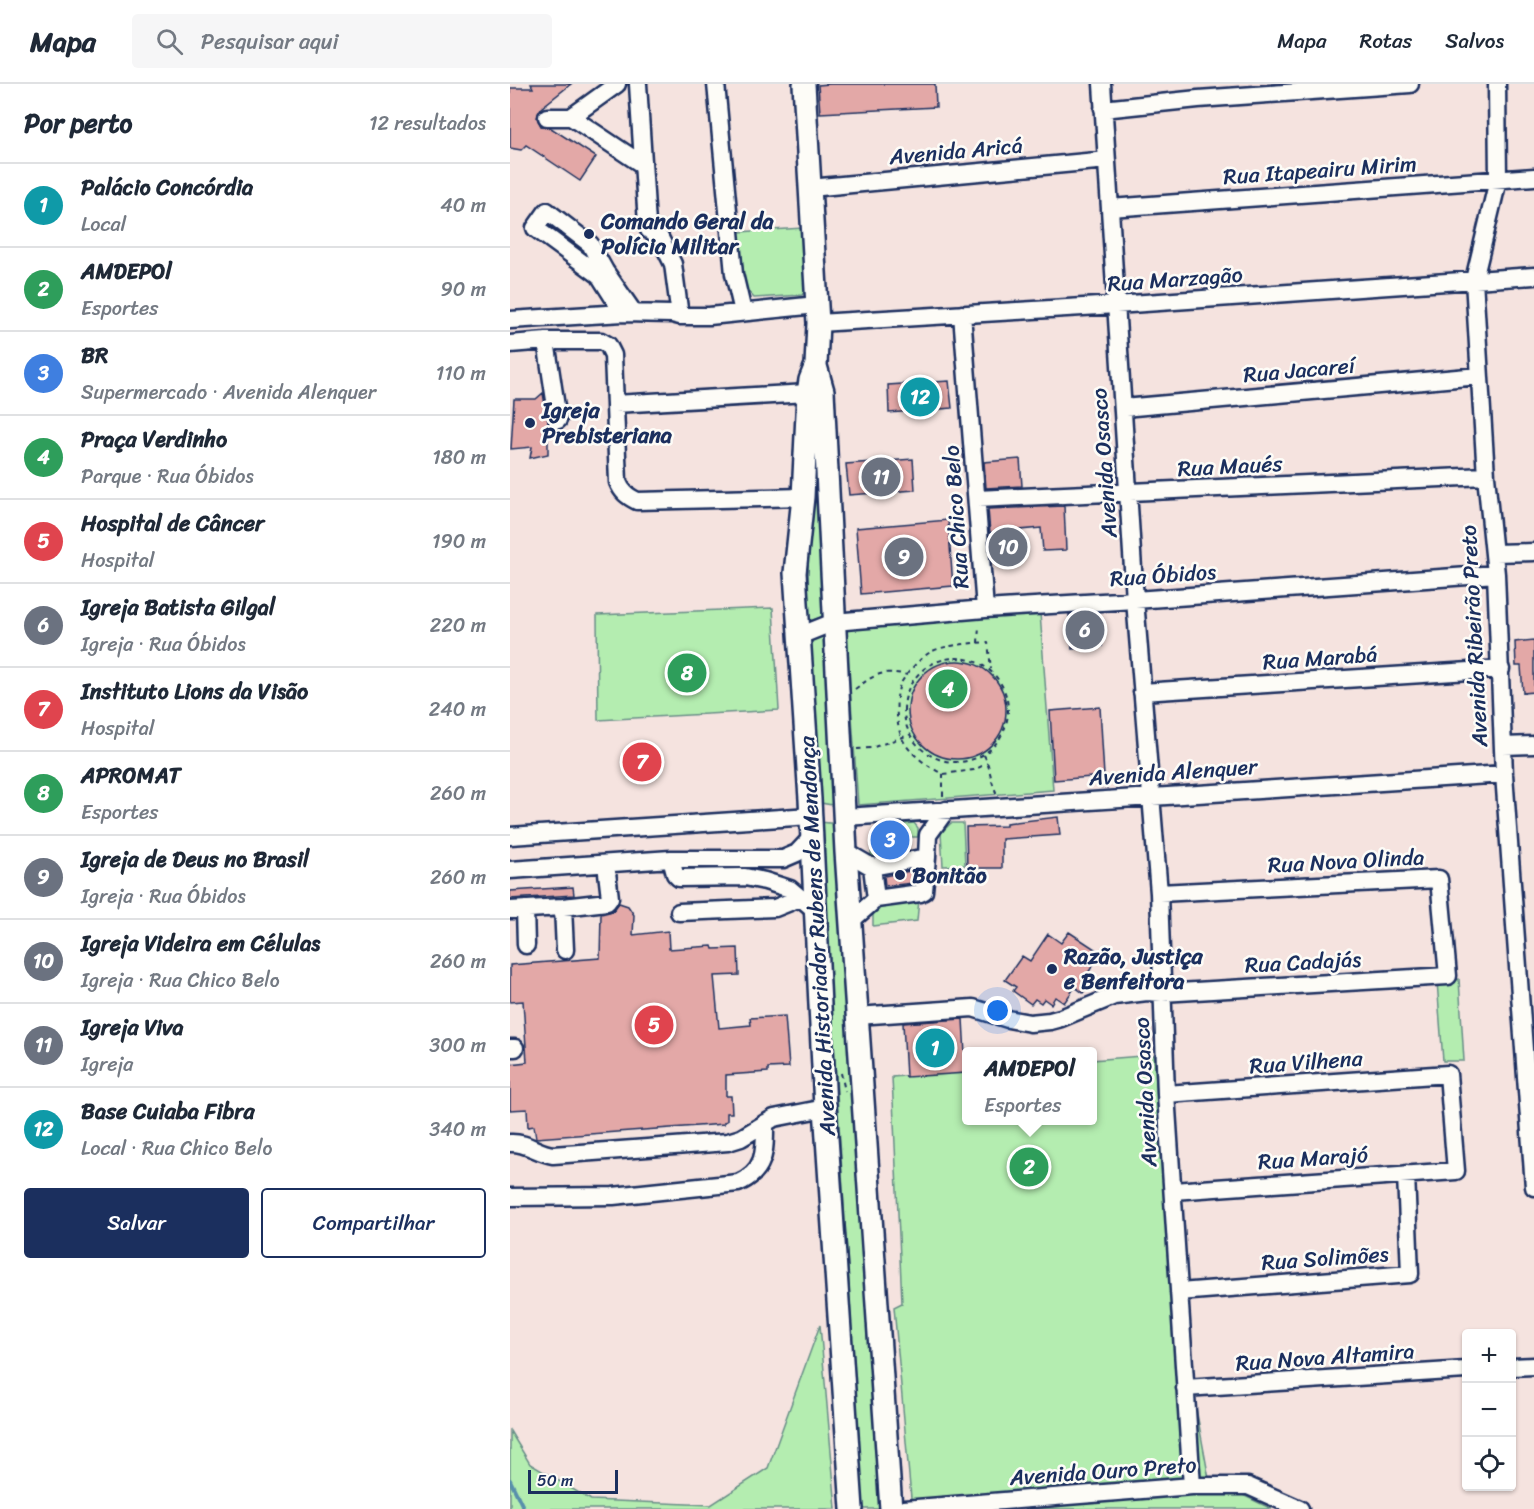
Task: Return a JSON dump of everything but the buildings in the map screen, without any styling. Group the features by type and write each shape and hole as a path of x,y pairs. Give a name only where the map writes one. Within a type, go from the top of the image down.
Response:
{"main road":[{"name":"Avenida Historiador Rubens de Mendonça","path":"804,84 817,307 816,365 823,391 846,852 866,1175 891,1509"},
{"name":"Avenida Historiador Rubens de Mendonça","path":"816,365 808,393 803,497 795,573 810,799 808,904 825,1108 852,1509"},
{"path":"803,497 813,499 830,508"}],"street":[{"path":"572,117 616,84"},
{"path":"638,84 647,224 649,230 660,238 673,264 677,313"},
{"path":"716,84 734,274 742,307"},
{"name":"Avenida Osasco","path":"1102,84 1135,600 1159,893 1167,1094 1192,1486"},
{"path":"1103,109 1198,92 1401,84"},
{"name":"Avenida Ribeirão Preto","path":"1497,84 1498,180 1474,280 1486,476 1496,574 1504,774 1529,1029 1534,1187"},
{"path":"547,117 572,117 643,165"},
{"name":"Avenida Aricá","path":"810,188 1107,160"},
{"name":"Rua Itapeairu Mirim","path":"1110,208 1534,177"},
{"path":"547,211 590,244 629,313 599,275 535,228 547,211"},
{"name":"Rua Marzagão","path":"510,320 629,313 677,313 742,307 817,307 962,314 1534,276"},
{"name":"Rua Chico Belo","path":"962,314 977,499 982,613"},
{"path":"546,341 558,420"},
{"path":"510,344 546,341 601,341 608,345 613,355 618,482 621,490 637,501 803,497"},
{"name":"Rua Jacareí","path":"1123,408 1479,376"},
{"path":"615,404 808,393"},
{"name":"Rua Maués","path":"977,499 1486,476"},
{"path":"1494,554 1534,552"},
{"name":"Rua Óbidos","path":"799,636 834,622 1496,574"},
{"name":"Rua Marabá","path":"1142,692 1501,669"},
{"path":"1503,746 1534,745"},
{"name":"Avenida Alenquer","path":"845,817 1504,774"},
{"path":"852,920 876,899 924,891 928,835 944,810"},
{"path":"909,813 928,835"},
{"path":"510,836 811,827"},
{"path":"510,870 671,860 783,859 797,853 811,827"},
{"path":"846,852 872,867 927,857"},
{"path":"671,860 675,874 679,878 746,877 784,886 808,904"},
{"path":"526,945 518,910 607,902 609,898 606,864"},
{"path":"872,867 876,899"},
{"name":"Rua Nova Olinda","path":"1159,893 1439,879 1448,976"},
{"path":"679,912 775,908 808,904"},
{"path":"563,907 565,950"},
{"name":"Rua Cadajás","path":"857,1016 973,1008 1030,1023 1061,1018 1114,996 1147,992 1448,976"},
{"name":"Rua Vilhena","path":"1167,1094 1448,1074 1456,1171"},
{"path":"510,1143 521,1142 543,1154 553,1155 728,1142 741,1138 774,1118 825,1108"},
{"path":"510,1197 613,1196 738,1183 749,1178 758,1169 765,1149 765,1123"},
{"name":"Rua Marajó","path":"1173,1191 1456,1171"},
{"name":"Rua Solimões","path":"1179,1292 1410,1274 1406,1174"},
{"path":"1516,1367 1534,1366"},
{"name":"Rua Nova Altamira","path":"1185,1388 1462,1370"},
{"name":"Avenida Ouro Preto","path":"904,1509 1192,1486 1248,1485 1300,1509"}],"path":[{"path":"978,643 982,613"},
{"path":"988,763 974,770 943,774 929,766 902,739 897,711 900,685 930,652 966,643 988,642 992,670"},
{"path":"947,658 963,658 978,662 992,670 1007,694 1009,716 1005,730 998,742 984,754 970,761 954,763 932,758 909,735 904,717 904,701 910,686 919,673 932,663 947,658"},
{"path":"852,682 852,692 876,674 907,675"},
{"path":"904,680 910,686"},
{"path":"855,750 871,748 909,735"},
{"path":"984,754 988,763 990,780 996,792 985,793"},
{"path":"929,766 932,758"},
{"path":"943,774 944,810"}],"green space":[{"path":"803,228 805,291 802,295 754,298 745,288 738,232"},
{"path":"815,451 826,616 809,621 808,564"},
{"path":"773,608 779,710 598,720 597,615"},
{"path":"1040,613 1053,790 858,805 846,627"},
{"path":"826,635 838,806 821,803 810,644 812,639"},
{"path":"820,822 838,824 880,1509 863,1509"},
{"path":"914,823 918,828 918,837 905,837 894,829 875,845 882,854 879,860 870,860 874,842 883,831"},
{"path":"951,823 963,823 965,865 943,866 941,833"},
{"path":"919,899 917,921 873,926 873,914 880,906"},
{"path":"1459,979 1464,1061 1443,1061 1437,981"},
{"path":"1154,1055 1168,1256 1209,1479 1272,1509 912,1509 894,1307 902,1303 892,1077 962,1071 962,1125 1097,1125 1097,1060"},
{"path":"820,1325 836,1509 510,1509 510,1431 530,1464 591,1500 711,1505 768,1468"}],"waterway":[{"path":"510,1480 524,1509"}],"place":[{"name":"Comando Geral da Polícia Militar","path":"589,234"},
{"name":"Base Cuiaba Fibra","path":"920,397"},
{"name":"Igreja Prebisteriana","path":"530,423"},
{"name":"Igreja Viva","path":"881,477"},
{"name":"Igreja Videira em Células","path":"1008,547"},
{"name":"Igreja de Deus no Brasil","path":"904,557"},
{"name":"Igreja Batista Gilgal","path":"1085,630"},
{"name":"APROMAT","path":"687,673"},
{"name":"Praça Verdinho","path":"948,689"},
{"name":"Instituto Lions da Visão","path":"642,762"},
{"name":"BR","path":"890,840"},
{"name":"Bonitão","path":"900,875"},
{"name":"Razão, Justiça e Benfeitora","path":"1052,969"},
{"name":"Hospital de Câncer","path":"654,1025"},
{"name":"Palácio Concórdia","path":"935,1048"},
{"name":"AMDEPOl","path":"1029,1167"}]}
